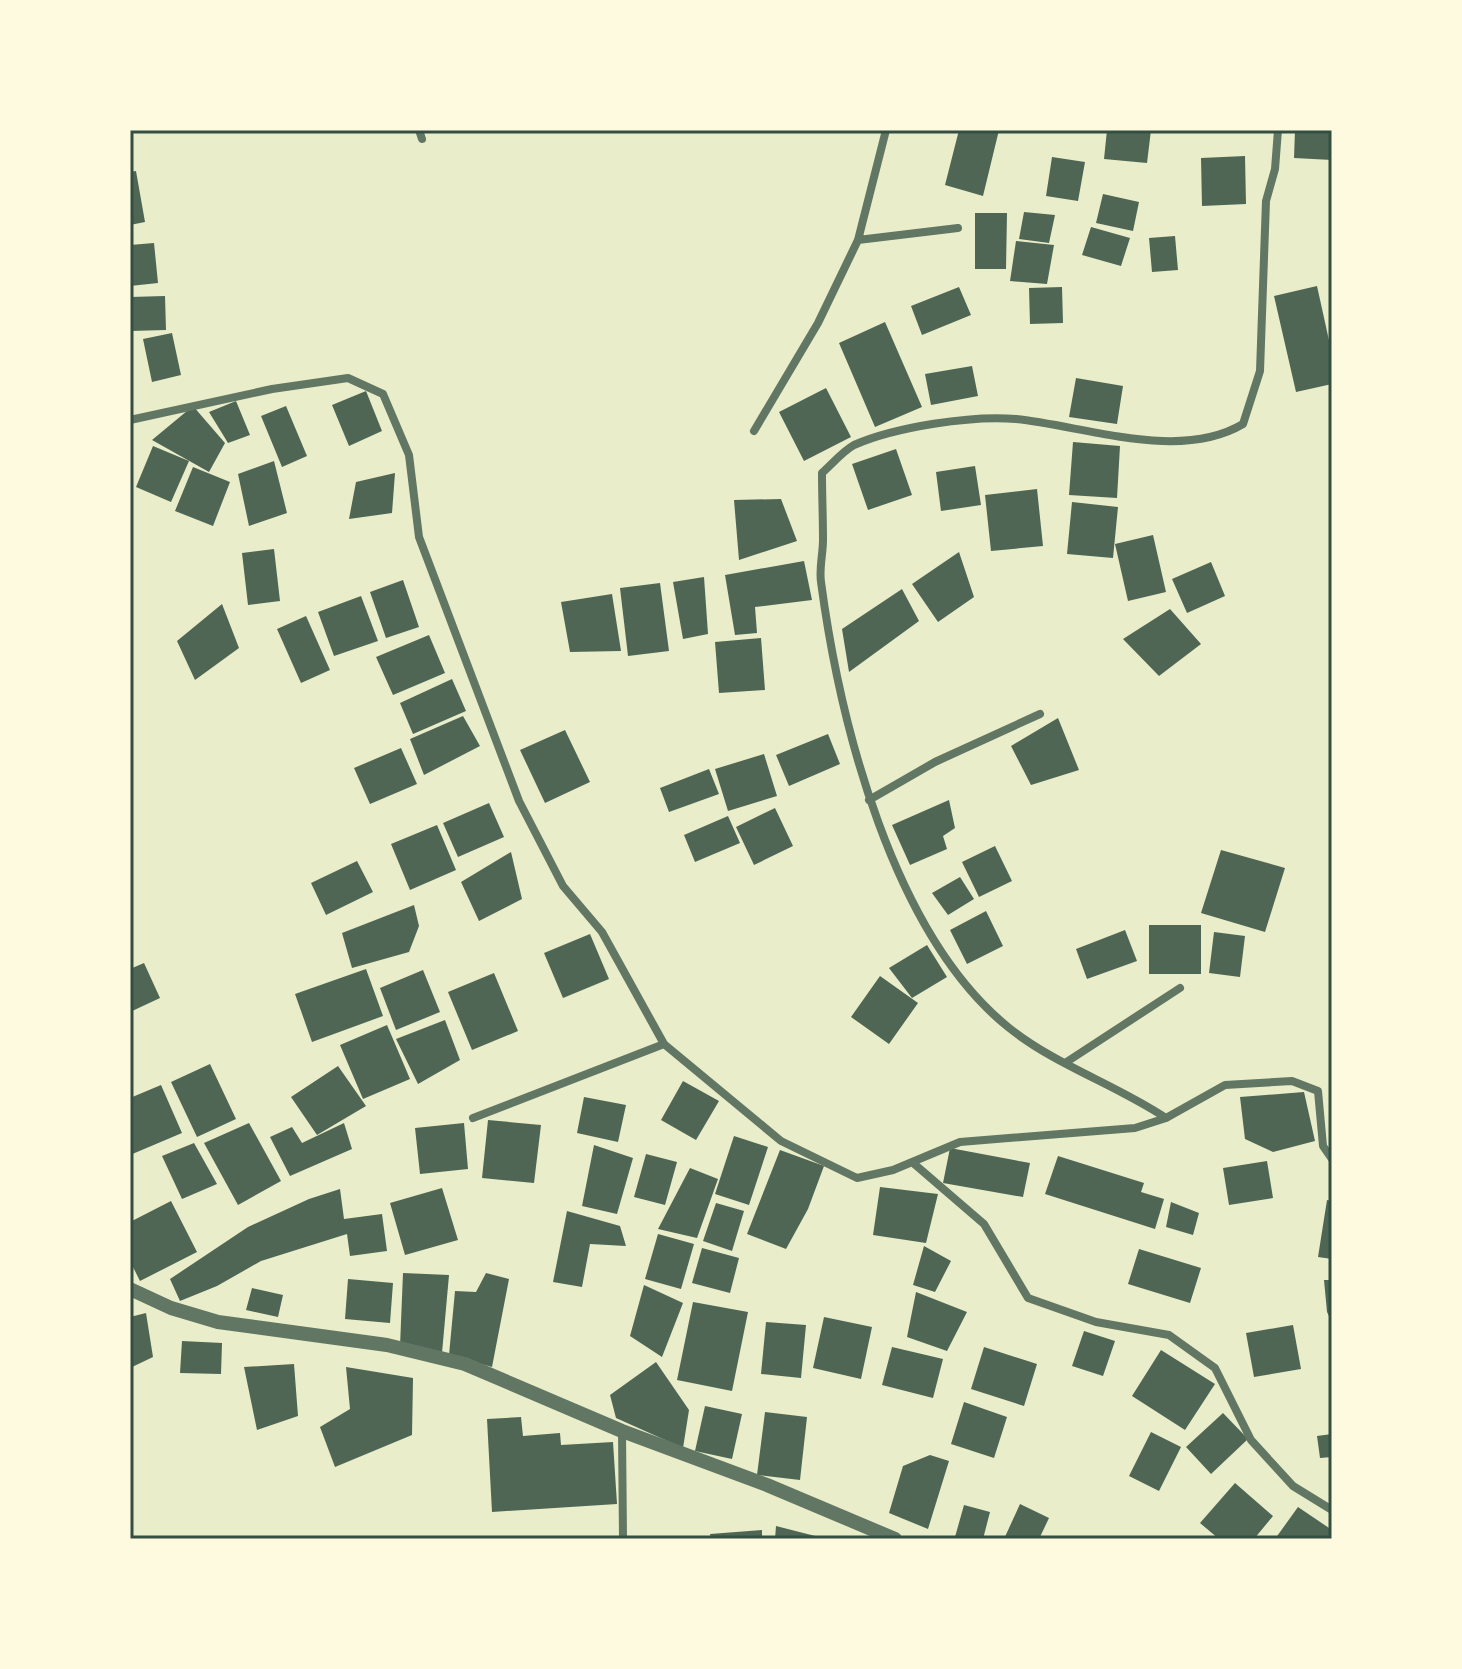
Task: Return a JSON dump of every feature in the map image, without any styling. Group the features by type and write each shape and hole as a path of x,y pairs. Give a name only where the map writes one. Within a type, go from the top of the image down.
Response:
{"street":[{"path":"754,431 818,323 858,240 886,130"},
{"path":"1166,1118 1129,1093 1065,1063 1009,1027 967,987 936,944 903,883 869,800 837,669 820,579 822,473 852,446 898,433 972,420 1016,419 1150,441 1223,436 1243,424 1260,371 1266,201 1275,169 1278,130"},
{"path":"858,240 958,228"},
{"path":"130,420 272,389 348,378 383,394 409,455 419,537 519,801 563,886 602,932 664,1044 781,1141 857,1178 912,1162 960,1142 1135,1128 1166,1118 1225,1085 1292,1081 1318,1091 1323,1146 1332,1159"},
{"path":"869,800 935,762 1040,714"},
{"path":"1065,1063 1180,988"},
{"path":"473,1118 664,1044"},
{"path":"912,1162 984,1224 1028,1298 1096,1322 1169,1335 1215,1368 1251,1440 1293,1486 1332,1510"},
{"path":"130,1289 171,1308 218,1322 387,1345 465,1364 622,1431 767,1485 895,1539"},
{"path":"622,1431 623,1539"}],"building":[{"path":"959,130 999,130 983,196 945,185"},
{"path":"1107,130 1151,130 1147,163 1104,159"},
{"path":"1295,130 1332,130 1332,160 1294,158"},
{"path":"1245,156 1246,204 1202,206 1201,158"},
{"path":"1052,157 1085,162 1078,201 1046,196"},
{"path":"136,171 145,222 130,225 130,172"},
{"path":"1103,194 1139,202 1133,231 1096,223"},
{"path":"1024,212 1055,215 1049,243 1019,239"},
{"path":"975,213 1007,213 1006,269 975,269"},
{"path":"1091,227 1130,238 1121,266 1082,255"},
{"path":"1175,236 1178,270 1152,272 1149,238"},
{"path":"1016,241 1054,245 1047,284 1010,281"},
{"path":"154,243 158,283 130,286 130,245"},
{"path":"1317,286 1332,354 1332,384 1296,392 1274,296"},
{"path":"959,287 971,315 922,335 911,306"},
{"path":"1062,287 1063,323 1030,324 1029,288"},
{"path":"165,296 166,330 130,331 130,297"},
{"path":"885,322 922,407 875,427 839,343"},
{"path":"172,333 181,375 152,382 143,339"},
{"path":"972,366 978,396 931,405 925,374"},
{"path":"1076,378 1123,386 1117,424 1069,417"},
{"path":"826,388 851,437 804,461 779,412"},
{"path":"366,391 382,431 349,446 332,405"},
{"path":"236,401 250,435 228,443 209,412"},
{"path":"193,406 225,443 209,472 152,440"},
{"path":"286,406 307,456 282,467 261,416"},
{"path":"1073,442 1120,446 1117,498 1069,495"},
{"path":"153,446 189,461 171,502 136,487"},
{"path":"896,449 912,495 868,510 852,464"},
{"path":"274,461 287,513 249,526 238,474"},
{"path":"975,466 981,505 941,511 936,472"},
{"path":"193,467 230,482 213,526 175,511"},
{"path":"395,473 392,513 349,519 356,482"},
{"path":"1037,489 1043,546 991,551 985,495"},
{"path":"781,499 797,541 739,560 734,500"},
{"path":"1072,502 1118,507 1113,558 1067,554"},
{"path":"1153,535 1166,592 1128,601 1115,544"},
{"path":"274,549 280,601 248,605 242,553"},
{"path":"959,552 974,597 938,622 912,584"},
{"path":"804,561 812,600 755,607 757,633 735,635 725,575"},
{"path":"1211,562 1225,596 1187,613 1172,579"},
{"path":"704,577 708,634 683,639 673,582"},
{"path":"403,580 419,627 386,638 370,592"},
{"path":"660,583 669,651 628,656 620,588"},
{"path":"902,589 919,621 849,672 842,629"},
{"path":"612,594 621,651 570,652 561,602"},
{"path":"361,596 378,641 334,656 318,612"},
{"path":"222,604 239,648 195,680 177,641"},
{"path":"1170,609 1201,644 1159,676 1123,639"},
{"path":"306,616 330,670 301,683 277,629"},
{"path":"429,635 445,673 393,695 376,657"},
{"path":"761,638 765,690 719,693 715,642"},
{"path":"452,679 466,711 413,734 400,703"},
{"path":"463,716 480,746 424,775 410,739"},
{"path":"1058,718 1079,770 1031,785 1011,746"},
{"path":"565,730 590,782 545,803 520,750"},
{"path":"828,734 840,764 789,786 776,755"},
{"path":"401,748 417,784 370,804 354,768"},
{"path":"764,754 777,796 728,811 715,769"},
{"path":"709,769 719,794 669,812 660,788"},
{"path":"949,800 955,828 943,836 947,849 910,865 892,825"},
{"path":"489,803 504,837 458,857 443,823"},
{"path":"775,808 793,846 754,865 736,827"},
{"path":"728,816 740,843 695,862 684,835"},
{"path":"437,825 456,870 410,890 391,844"},
{"path":"995,846 1012,881 979,897 962,862"},
{"path":"1221,850 1285,868 1265,932 1201,913"},
{"path":"511,852 522,899 479,921 461,882"},
{"path":"357,861 373,892 326,915 311,883"},
{"path":"960,877 974,899 948,915 932,893"},
{"path":"414,905 419,926 409,952 352,968 342,933"},
{"path":"986,911 1003,946 967,964 950,930"},
{"path":"1149,925 1201,925 1201,974 1149,974"},
{"path":"1125,930 1137,961 1087,979 1076,949"},
{"path":"1214,932 1245,936 1240,977 1209,973"},
{"path":"590,934 609,979 563,998 544,953"},
{"path":"927,945 947,977 912,998 889,968"},
{"path":"144,963 160,998 130,1012 130,969"},
{"path":"366,969 383,1016 312,1042 295,994"},
{"path":"423,970 440,1012 396,1030 380,988"},
{"path":"494,973 518,1031 472,1050 448,992"},
{"path":"880,976 918,1003 889,1044 851,1017"},
{"path":"445,1020 460,1060 418,1084 396,1039"},
{"path":"387,1025 410,1079 363,1099 340,1045"},
{"path":"210,1064 236,1119 197,1137 171,1082"},
{"path":"338,1066 366,1106 317,1135 291,1097"},
{"path":"683,1081 719,1101 696,1140 661,1120"},
{"path":"161,1085 182,1133 130,1155 130,1098"},
{"path":"1304,1092 1315,1141 1273,1152 1245,1139 1240,1097"},
{"path":"584,1097 626,1105 618,1142 577,1133"},
{"path":"488,1120 541,1125 534,1183 482,1178"},
{"path":"249,1123 281,1181 238,1205 204,1143"},
{"path":"344,1123 352,1149 290,1176 270,1137 292,1127 302,1143"},
{"path":"464,1123 468,1169 420,1174 415,1128"},
{"path":"734,1136 768,1147 749,1205 715,1194"},
{"path":"194,1143 217,1184 182,1199 162,1156"},
{"path":"594,1145 633,1158 617,1214 582,1206"},
{"path":"950,1148 1030,1163 1023,1197 943,1183"},
{"path":"780,1150 824,1166 808,1209 786,1249 747,1234"},
{"path":"646,1154 677,1162 665,1205 634,1197"},
{"path":"1058,1156 1144,1183 1141,1192 1164,1199 1155,1229 1045,1194"},
{"path":"1267,1161 1273,1198 1229,1205 1223,1168"},
{"path":"690,1168 718,1179 697,1238 658,1229"},
{"path":"880,1187 938,1194 926,1243 873,1235"},
{"path":"442,1188 458,1240 405,1255 390,1203"},
{"path":"340,1189 344,1219 382,1214 387,1251 350,1256 347,1234 261,1261 217,1286 180,1301 170,1279 248,1227 309,1199"},
{"path":"1327,1200 1332,1201 1332,1259 1318,1257"},
{"path":"171,1201 197,1252 140,1281 130,1261 130,1222"},
{"path":"1171,1202 1199,1213 1193,1235 1166,1227"},
{"path":"716,1203 744,1211 732,1251 703,1241"},
{"path":"567,1211 620,1226 626,1246 590,1244 582,1287 553,1282"},
{"path":"658,1234 694,1244 681,1289 645,1279"},
{"path":"924,1246 951,1261 935,1292 913,1285"},
{"path":"702,1248 739,1258 730,1293 692,1283"},
{"path":"1139,1249 1201,1268 1190,1303 1128,1284"},
{"path":"403,1273 449,1275 442,1353 400,1346"},
{"path":"486,1273 509,1279 492,1367 449,1355 455,1291 476,1292"},
{"path":"348,1279 393,1283 390,1323 345,1319"},
{"path":"1324,1280 1332,1280 1332,1322 1327,1312"},
{"path":"644,1285 683,1303 662,1357 630,1336"},
{"path":"252,1288 283,1295 278,1317 246,1310"},
{"path":"916,1292 967,1312 947,1351 907,1337"},
{"path":"693,1302 748,1312 732,1391 677,1380"},
{"path":"146,1313 153,1357 130,1368 130,1317"},
{"path":"824,1317 872,1327 861,1379 813,1368"},
{"path":"766,1322 806,1325 801,1378 761,1374"},
{"path":"1293,1325 1301,1369 1254,1377 1246,1333"},
{"path":"1084,1331 1115,1341 1103,1376 1072,1366"},
{"path":"182,1341 222,1343 221,1374 180,1373"},
{"path":"892,1347 943,1359 933,1398 882,1385"},
{"path":"984,1347 1037,1364 1024,1406 971,1389"},
{"path":"1161,1350 1215,1384 1185,1430 1132,1396"},
{"path":"656,1362 689,1410 683,1448 616,1418 610,1395"},
{"path":"294,1364 298,1416 257,1430 244,1367"},
{"path":"346,1367 413,1378 412,1435 335,1467 320,1427 350,1409"},
{"path":"964,1402 1007,1417 994,1458 951,1444"},
{"path":"705,1406 742,1414 732,1459 695,1451"},
{"path":"765,1412 807,1417 800,1480 757,1475"},
{"path":"1223,1413 1248,1439 1211,1474 1186,1447"},
{"path":"521,1417 523,1436 560,1433 561,1445 613,1442 617,1504 492,1512 487,1419"},
{"path":"1151,1432 1181,1447 1159,1491 1129,1476"},
{"path":"1332,1434 1332,1457 1320,1458 1317,1436"},
{"path":"930,1455 949,1461 928,1529 889,1513 903,1466"},
{"path":"1235,1483 1273,1516 1254,1539 1219,1539 1200,1523"},
{"path":"1020,1504 1049,1518 1039,1539 1004,1539"},
{"path":"964,1505 990,1512 983,1539 955,1537"},
{"path":"1298,1507 1332,1530 1332,1539 1275,1539"},
{"path":"776,1526 823,1538 775,1539"},
{"path":"762,1530 762,1539 711,1539 710,1534"}]}
